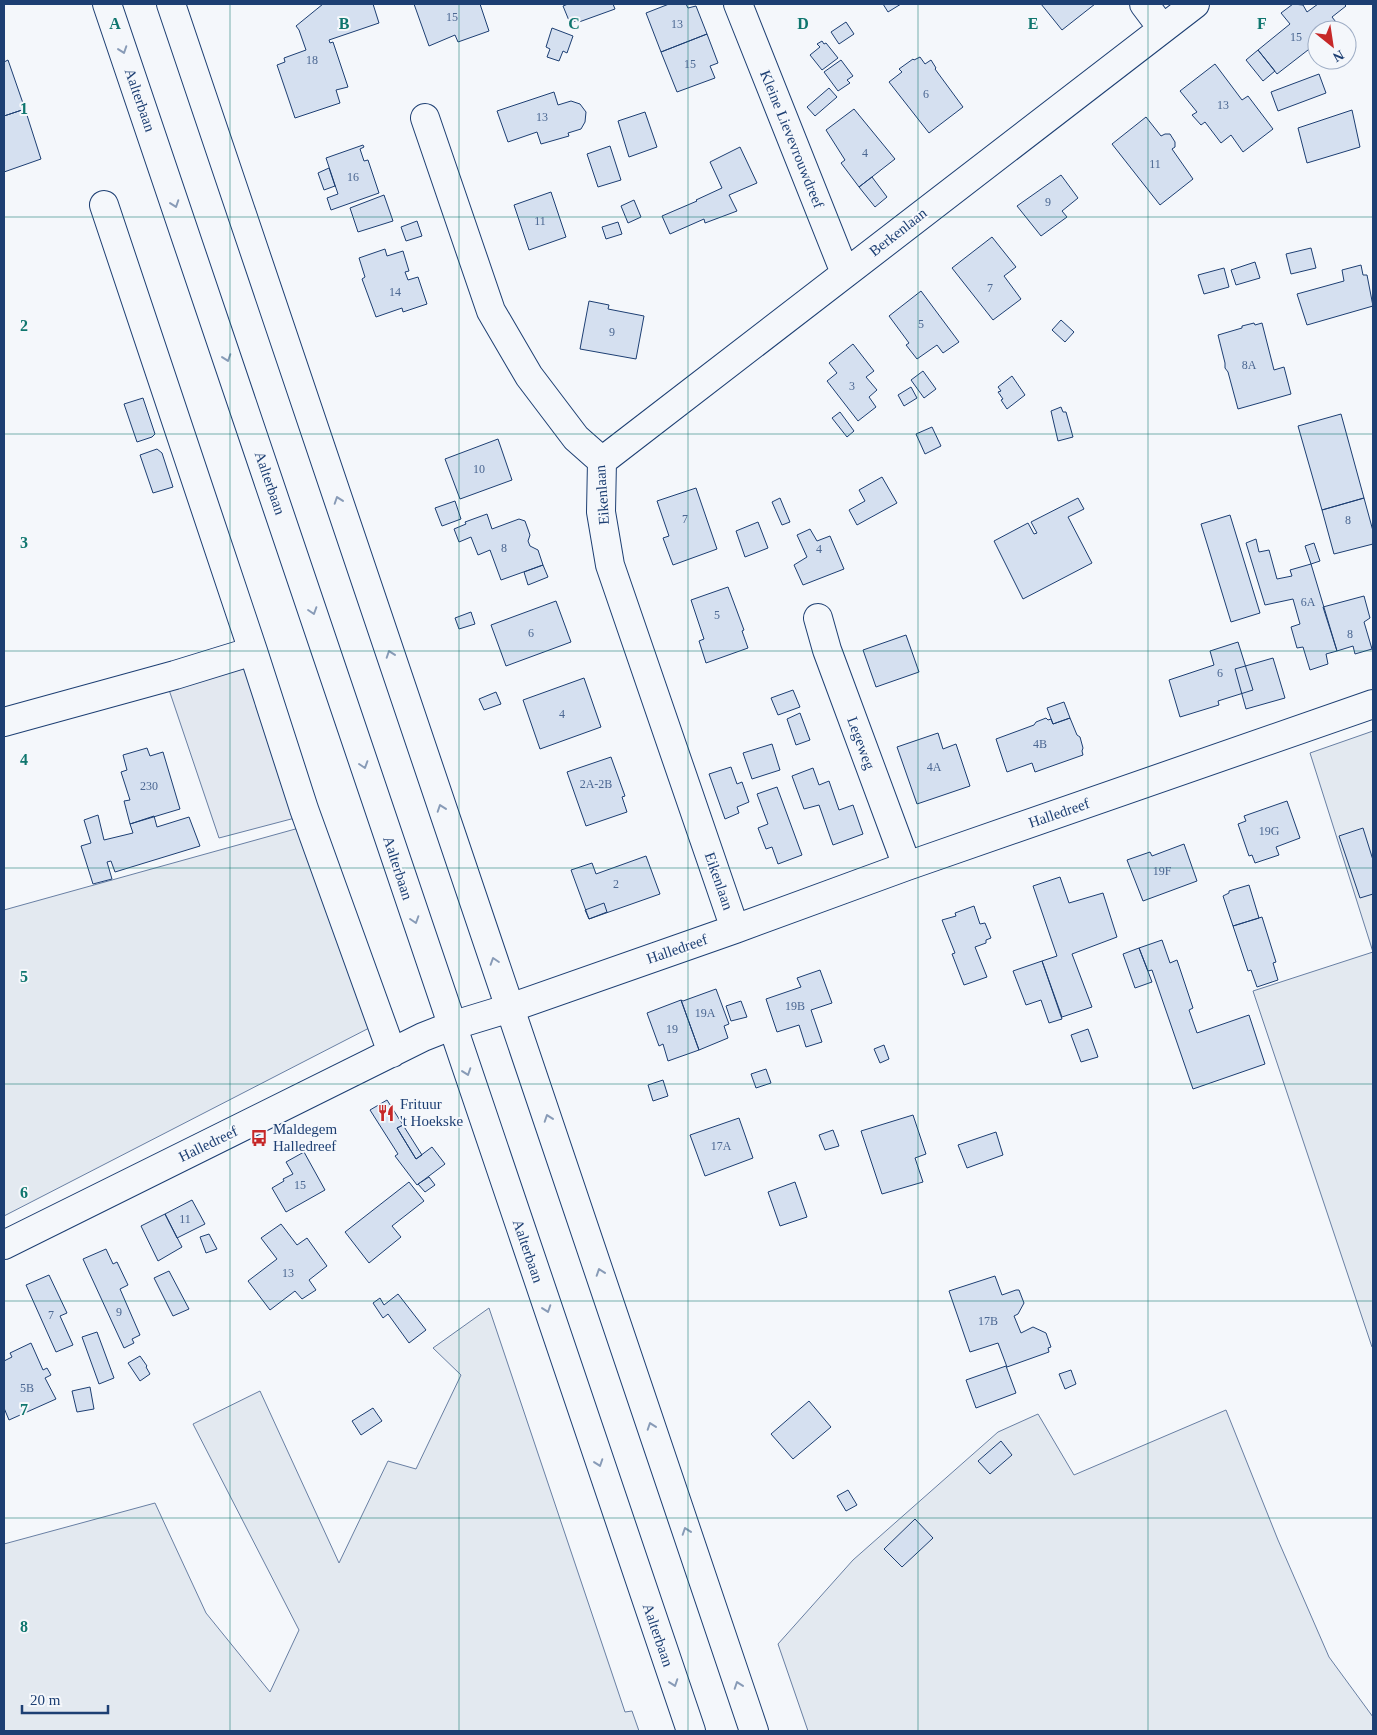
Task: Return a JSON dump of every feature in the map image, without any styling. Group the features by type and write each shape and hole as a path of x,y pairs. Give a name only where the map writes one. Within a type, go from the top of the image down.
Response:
{"main road":[{"name":"Aalterbaan","path":"107,4 295,556 451,1026 690,1731"},
{"path":"171,4 754,1731"},
{"name":"Kleine Lievevrouwdreef","path":"738,4 845,273"},
{"path":"1144,4 1162,28"},
{"name":"Berkenlaan","path":"602,461 1195,4"},
{"name":"Eikenlaan","path":"425,118 491,311 529,376 576,438 602,461 601,512 610,564 735,929"},
{"path":"104,205 315,840 392,1053"},
{"name":"Legeweg","path":"818,618 827,650 906,866"},
{"path":"4,722 175,675 253,651"},
{"name":"Halledreef","path":"4,1246 423,1037 735,929 906,866 1373,704"}],"shaded area":[{"path":"238,647 295,818 219,838 161,666"},
{"path":"1373,731 1373,952 1310,753"},
{"path":"299,828 373,1026 4,1216 4,910"},
{"path":"1373,952 1373,1346 1372,1347 1253,991"},
{"path":"489,1308 625,1712 632,1711 639,1731 4,1731 4,1544 155,1503 206,1613 270,1692 299,1630 193,1424 260,1391 339,1563 388,1461 416,1469 461,1375 433,1348"},
{"path":"1226,1410 1278,1540 1329,1657 1373,1717 1373,1731 808,1731 778,1644 853,1560 998,1432 1038,1414 1074,1475"}],"building":[{"path":"323,4 373,4 379,23 329,40 330,43 333,42 348,87 336,90 340,103 295,118 277,65 285,62 284,58 306,50 296,26"},
{"path":"414,4 480,4 489,31 458,42 455,35 429,46"},
{"path":"568,4 613,4 615,9 579,22 578,20 570,23 563,6"},
{"path":"669,4 686,4 688,8 696,6 707,34 661,52 646,13"},
{"path":"883,4 901,4 888,12"},
{"path":"1041,4 1095,4 1062,30"},
{"path":"1293,4 1303,5 1307,12 1318,4 1344,4 1346,6 1332,17 1334,20 1307,20 1307,51 1277,74 1258,50 1290,24 1281,13"},
{"path":"846,22 854,34 839,44 831,32"},
{"path":"552,28 573,36 567,53 563,51 559,61 547,57 550,49 546,47"},
{"path":"707,34 718,63 710,66 715,78 677,92 661,52"},
{"path":"822,41 824,44 826,43 838,58 822,70 810,55 820,47 817,44"},
{"path":"1258,50 1275,71 1263,81 1246,60"},
{"path":"920,57 925,64 931,60 935,69 963,107 929,133 889,82 902,72 899,69 913,59"},
{"path":"8,60 25,109 4,116 4,62"},
{"path":"841,60 853,76 847,80 850,83 838,91 824,72"},
{"path":"1215,64 1242,100 1248,96 1273,129 1243,152 1231,135 1221,143 1205,122 1201,125 1192,115 1197,112 1180,91"},
{"path":"1319,74 1326,93 1278,111 1271,92"},
{"path":"829,88 837,97 815,116 807,107"},
{"path":"554,92 558,105 571,101 580,104 586,112 585,122 581,129 568,133 569,136 541,144 537,132 508,142 497,111"},
{"path":"25,109 41,159 4,172 4,116"},
{"path":"854,109 895,159 859,187 841,163 845,160 826,130"},
{"path":"1352,110 1360,147 1307,163 1298,128"},
{"path":"645,112 657,147 629,157 618,121"},
{"path":"1146,117 1161,136 1170,134 1175,142 1175,147 1172,149 1193,179 1160,205 1112,144"},
{"path":"363,145 364,147 360,149 364,161 368,160 379,193 331,210 327,198 338,194 326,158"},
{"path":"610,146 621,180 598,187 587,154"},
{"path":"740,147 757,183 729,195 737,211 705,223 704,219 670,234 662,216 722,188 710,162"},
{"path":"329,168 335,186 324,190 318,173"},
{"path":"1061,175 1078,198 1062,211 1067,217 1041,236 1017,206"},
{"path":"872,177 887,197 875,207 859,187"},
{"path":"551,192 566,237 529,250 514,205"},
{"path":"384,195 393,221 358,232 350,208"},
{"path":"634,200 641,217 628,223 621,206"},
{"path":"417,221 422,236 406,241 401,227"},
{"path":"618,222 622,234 606,239 602,227"},
{"path":"992,237 1016,267 1004,276 1021,299 993,320 952,268"},
{"path":"1311,248 1316,268 1291,274 1286,254"},
{"path":"385,249 387,256 403,251 409,271 405,272 408,280 418,277 427,304 403,312 402,308 376,317 362,279 365,277 359,258"},
{"path":"1255,262 1260,278 1236,285 1231,270"},
{"path":"1361,265 1363,275 1367,275 1373,306 1307,325 1297,294 1344,281 1342,270"},
{"path":"1224,268 1229,287 1204,294 1198,275"},
{"path":"921,291 959,342 943,353 937,345 917,359 906,345 909,343 889,316"},
{"path":"589,301 609,305 608,309 644,316 636,359 580,349"},
{"path":"1061,320 1074,332 1065,342 1052,330"},
{"path":"1254,323 1255,325 1262,323 1274,370 1284,367 1291,394 1238,409 1228,372 1225,368 1218,335"},
{"path":"853,344 874,371 866,377 877,390 869,397 876,407 858,421 827,381 837,373 829,363"},
{"path":"923,371 936,389 924,398 911,380"},
{"path":"1012,376 1025,395 1007,409 1001,400 1003,399 998,392 1001,391 998,387"},
{"path":"911,387 917,398 904,406 898,395"},
{"path":"143,398 155,434 152,437 137,442 124,404"},
{"path":"1061,407 1063,412 1066,412 1073,437 1058,441 1051,411"},
{"path":"840,412 854,431 847,437 832,418"},
{"path":"1341,414 1364,498 1322,510 1298,426"},
{"path":"932,427 941,446 925,454 916,434"},
{"path":"498,439 512,480 460,499 445,459"},
{"path":"157,449 162,453 173,487 153,493 140,455"},
{"path":"882,477 897,503 857,525 849,510 865,501 859,490"},
{"path":"696,488 717,549 673,565 663,538 669,536 657,501"},
{"path":"780,498 790,522 782,525 772,502"},
{"path":"1078,498 1084,509 1068,517 1092,563 1023,599 994,541 1028,523 1034,534 1037,533 1031,522"},
{"path":"1364,498 1373,531 1373,544 1334,554 1322,510"},
{"path":"455,501 461,519 442,526 435,508"},
{"path":"487,514 492,529 519,519 525,521 530,535 528,541 530,546 538,550 543,565 501,580 490,550 478,555 471,537 459,542 454,529 466,524 465,522"},
{"path":"1230,515 1260,613 1231,622 1201,524"},
{"path":"758,522 768,548 745,557 736,531"},
{"path":"810,529 817,541 830,536 844,569 803,585 794,565 807,557 797,535"},
{"path":"1256,539 1259,552 1269,550 1277,579 1292,576 1290,570 1311,564 1337,651 1326,654 1328,664 1310,670 1303,647 1297,648 1291,627 1300,624 1293,599 1265,605 1246,543"},
{"path":"1314,543 1320,561 1311,564 1305,546"},
{"path":"543,565 548,577 528,585 524,572"},
{"path":"728,587 744,630 742,631 748,648 706,663 699,641 704,639 691,600"},
{"path":"1364,596 1370,618 1364,622 1372,649 1355,654 1353,646 1337,651 1323,607"},
{"path":"556,601 571,642 506,666 491,625"},
{"path":"471,612 475,624 459,629 455,618"},
{"path":"906,635 919,672 876,687 863,650"},
{"path":"1238,642 1253,690 1218,701 1219,705 1180,717 1169,680 1214,665 1210,651"},
{"path":"1273,658 1285,698 1246,709 1235,669"},
{"path":"584,678 601,727 540,749 523,700"},
{"path":"793,690 800,707 778,715 771,698"},
{"path":"496,692 501,704 484,710 479,699"},
{"path":"1064,702 1070,718 1053,724 1047,708"},
{"path":"800,713 810,740 796,745 787,719"},
{"path":"1046,718 1048,720 1051,719 1053,724 1070,718 1077,735 1080,737 1083,755 1035,772 1032,763 1007,772 996,739 1034,725 1036,722"},
{"path":"938,733 943,749 956,744 970,786 917,804 897,747"},
{"path":"772,744 780,770 752,779 743,753"},
{"path":"147,748 150,756 163,752 180,809 130,824 124,801 130,800 121,772 127,770 123,755"},
{"path":"611,757 625,796 622,797 627,812 586,826 567,772"},
{"path":"731,767 737,784 742,782 749,802 737,807 739,813 725,819 709,774"},
{"path":"813,768 819,785 829,781 839,810 853,805 863,834 833,845 819,805 804,809 792,776"},
{"path":"777,787 802,855 778,864 772,847 766,849 758,828 768,824 757,794"},
{"path":"1287,801 1300,838 1276,847 1279,855 1255,863 1252,855 1249,856 1238,824 1246,821 1244,816"},
{"path":"98,815 104,840 133,833 130,824 154,816 157,827 189,817 200,846 115,872 111,861 107,862 112,879 93,884 81,846 91,843 84,820"},
{"path":"1363,828 1373,860 1373,894 1360,898 1339,836"},
{"path":"1184,844 1197,881 1143,901 1127,860 1150,852 1152,856"},
{"path":"646,856 660,894 589,919 571,870 592,863 596,874"},
{"path":"1060,877 1069,903 1103,893 1117,937 1072,954 1092,1007 1062,1017 1042,961 1057,956 1033,886"},
{"path":"1249,885 1259,918 1233,926 1223,896 1229,893 1229,891"},
{"path":"604,903 607,912 589,919 585,910"},
{"path":"974,906 980,924 985,923 991,938 986,940 986,943 975,947 987,977 964,985 952,954 955,953 942,920 956,916 955,913"},
{"path":"1262,917 1276,962 1273,963 1278,980 1257,987 1251,970 1248,971 1233,926"},
{"path":"1162,940 1170,963 1177,960 1193,1008 1189,1010 1197,1033 1249,1015 1265,1064 1193,1089 1152,970 1148,971 1139,948"},
{"path":"1139,948 1152,982 1135,988 1123,954"},
{"path":"1042,961 1062,1019 1049,1023 1041,1000 1026,1005 1013,971"},
{"path":"820,970 832,1003 811,1010 822,1042 806,1047 799,1025 777,1032 766,999 801,987 797,978"},
{"path":"716,989 729,1024 724,1026 728,1038 699,1050 681,1000 683,1001"},
{"path":"681,1000 699,1050 668,1061 663,1044 659,1046 647,1013"},
{"path":"741,1001 747,1017 731,1021 726,1006"},
{"path":"1088,1029 1098,1057 1081,1062 1071,1035"},
{"path":"884,1045 889,1059 880,1063 874,1049"},
{"path":"766,1069 771,1083 756,1088 751,1074"},
{"path":"663,1080 668,1096 653,1101 648,1085"},
{"path":"387,1100 403,1125 397,1128 416,1159 432,1147 445,1164 417,1185 395,1156 398,1154 370,1110"},
{"path":"913,1115 926,1154 915,1158 923,1182 882,1194 861,1131"},
{"path":"739,1118 753,1158 705,1176 690,1135"},
{"path":"403,1125 422,1155 416,1159 397,1128"},
{"path":"833,1130 839,1146 825,1150 819,1135"},
{"path":"996,1132 1003,1155 967,1168 958,1145"},
{"path":"304,1152 325,1190 286,1212 272,1188 293,1174 286,1162"},
{"path":"429,1177 435,1185 425,1192 418,1184"},
{"path":"409,1182 424,1201 392,1226 401,1237 369,1263 345,1232"},
{"path":"795,1182 807,1217 780,1226 768,1192"},
{"path":"192,1200 205,1224 177,1238 165,1214"},
{"path":"165,1214 182,1247 158,1261 141,1226"},
{"path":"281,1224 297,1245 307,1238 327,1266 309,1280 316,1290 302,1299 295,1291 270,1310 248,1281 277,1259 261,1238"},
{"path":"209,1234 217,1249 206,1253 200,1237"},
{"path":"106,1249 113,1264 117,1262 128,1285 120,1289 140,1335 132,1339 134,1343 124,1348 83,1259"},
{"path":"169,1271 189,1309 173,1316 154,1278"},
{"path":"49,1275 67,1313 60,1316 73,1345 56,1352 26,1285"},
{"path":"995,1276 1002,1295 1019,1290 1024,1303 1018,1314 1014,1316 1021,1333 1033,1327 1046,1333 1051,1347 1048,1348 1049,1352 1007,1367 998,1343 970,1352 949,1291"},
{"path":"398,1294 426,1330 409,1343 388,1314 383,1318 373,1303 380,1298 384,1305"},
{"path":"97,1332 114,1378 99,1384 82,1337"},
{"path":"31,1343 43,1370 47,1368 51,1375 45,1378 56,1399 9,1420 4,1408 4,1361 12,1357 10,1353"},
{"path":"140,1356 150,1374 140,1381 128,1363"},
{"path":"1006,1366 1016,1393 976,1408 966,1380"},
{"path":"1071,1370 1076,1384 1065,1389 1059,1374"},
{"path":"90,1387 94,1409 77,1412 72,1391"},
{"path":"809,1401 831,1427 793,1459 771,1434"},
{"path":"373,1408 382,1421 361,1435 352,1421"},
{"path":"1001,1441 1012,1455 990,1474 978,1461"},
{"path":"848,1490 857,1505 846,1511 837,1496"},
{"path":"915,1519 933,1538 902,1567 884,1549"}],"place":[{"name":"Frituur 't Hoekske","path":"386,1113"},
{"name":"Maldegem Halledreef","path":"259,1138"}]}
